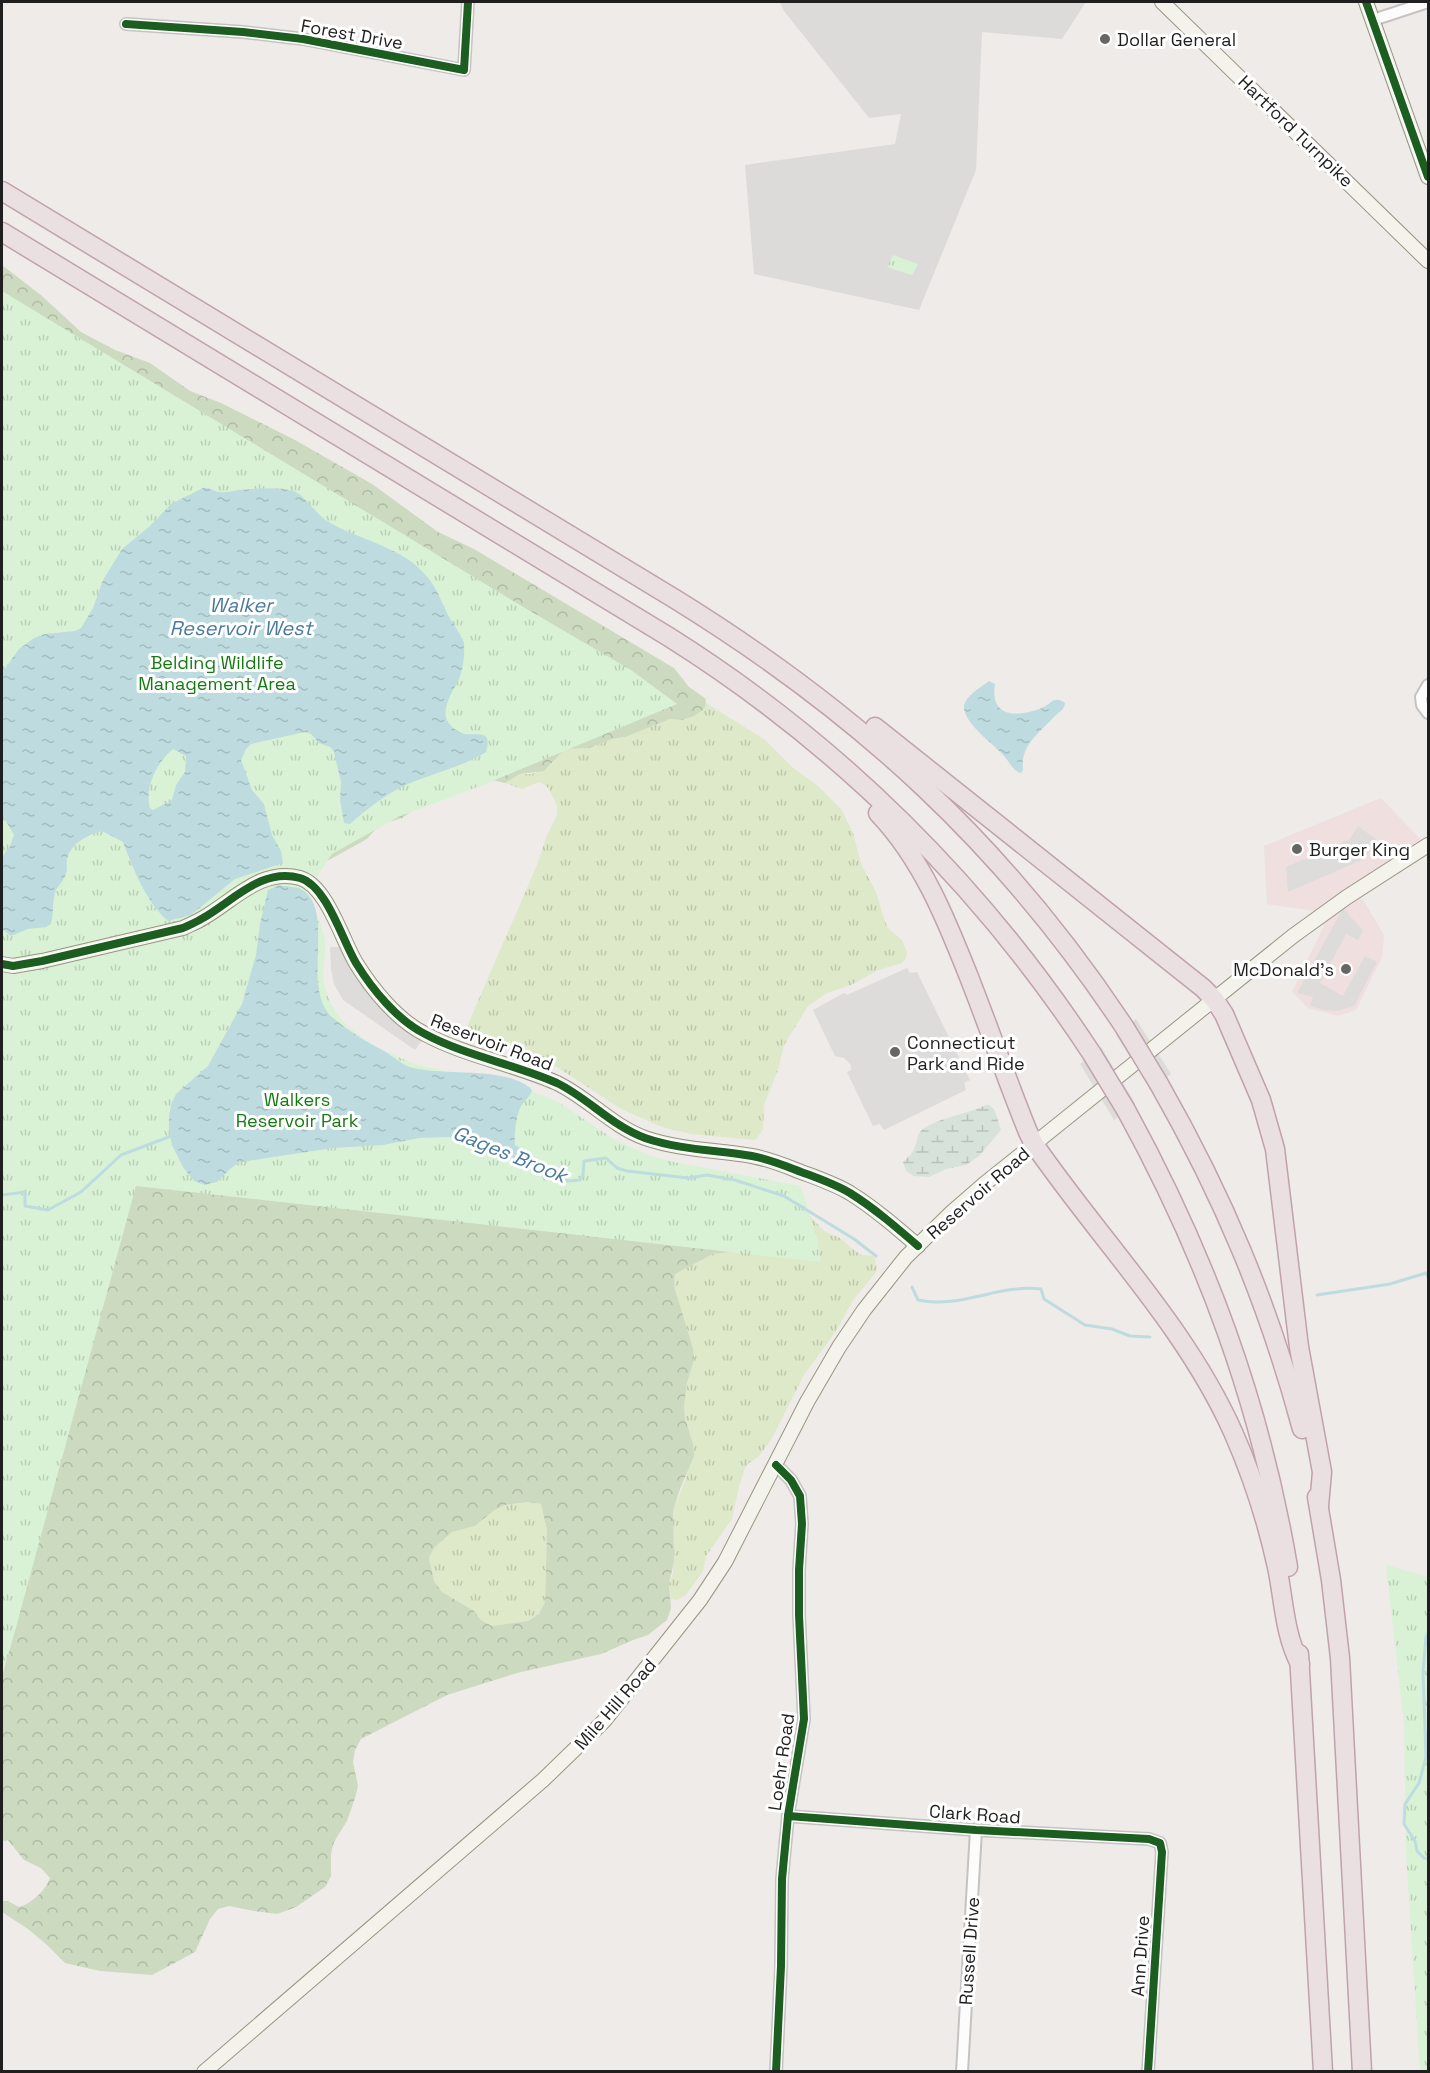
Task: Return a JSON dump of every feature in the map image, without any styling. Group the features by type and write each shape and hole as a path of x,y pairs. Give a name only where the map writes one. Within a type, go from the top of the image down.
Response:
{"highway":[{"path":"2,191 675,599 755,650 810,690 903,767 978,841 1047,920 1088,974 1125,1028 1159,1084 1215,1189 1252,1273 1295,1404 1319,1506 1333,1589 1340,1658 1362,2072"},
{"path":"2,232 686,649 761,700 841,765 916,834 976,899 1039,979 1092,1054 1126,1110 1162,1178 1202,1263 1246,1386 1264,1451 1280,1519 1293,1597 1300,1664 1323,2072"},
{"path":"810,690 833,697 852,709 1159,953 1214,999 1224,1014 1255,1084 1275,1149 1299,1347 1322,1472 1319,1506"},
{"path":"841,765 854,788 902,842 932,891 958,949 1034,1144 1181,1341 1221,1407 1243,1456 1262,1509 1277,1566 1288,1634 1300,1664"}],"main road":[{"name":"Hartford Turnpike","path":"1162,2 1427,257"},
{"path":"1366,2 1428,177"},
{"name":"Reservoir Road","path":"2,964 13,966 42,961 183,928 204,918 254,884 280,876 299,877 308,881 324,898 367,979 407,1021 424,1034 558,1084 644,1138 681,1148 774,1161 812,1176 849,1193 888,1220 918,1246 968,1198 1322,914 1428,845"},
{"name":"Mile Hill Road","path":"204,2072 534,1788 604,1721 700,1600 726,1562 807,1402 839,1347 885,1281 918,1246"}],"street":[{"name":"Forest Drive","path":"126,24 243,32 301,39 464,70 468,2"},
{"path":"1373,21 1428,2"},
{"path":"1428,685 1420,697 1428,713"},
{"name":"Loehr Road","path":"776,1465 791,1480 800,1496 802,1524 799,1615 804,1719 788,1816 782,1879 776,2072"},
{"name":"Clark Road","path":"788,1816 976,1830 1149,1839 1160,1843"},
{"name":"Russell Drive","path":"962,2072 976,1830"},
{"name":"Ann Drive","path":"1148,2072 1162,1852 1160,1843"}],"shaded area":[{"path":"780,2 1086,2 1062,39 982,32 976,170 919,310 754,274 745,165 895,144 901,114 869,118 784,11"},
{"path":"1381,798 1421,840 1356,888 1384,935 1382,957 1356,1010 1338,1016 1308,1008 1292,992 1330,913 1267,904 1264,846"},
{"path":"1358,826 1378,841 1364,859 1288,892 1286,867 1349,840"},
{"path":"1343,908 1363,931 1358,940 1346,934 1320,983 1343,996 1365,956 1377,962 1354,1006 1337,1011 1323,1010 1310,1005 1313,997 1297,993"},
{"path":"330,947 339,947 355,976 385,1014 422,1040 415,1050 343,1000 334,984"},
{"name":"Connecticut Park and Ride","path":"907,968 910,973 917,972 970,1080 964,1083 966,1090 884,1130 880,1124 873,1126 847,1072 851,1070 851,1065 844,1058 835,1056 813,1010 844,993 847,995"}],"green space":[{"path":"893,255 918,264 912,275 887,267"},
{"path":"2,265 42,296 81,332 115,350 150,363 190,391 221,403 295,440 372,484 438,532 474,549 674,668 689,687 705,698 704,709 694,716 682,720 670,719 589,748 565,749 544,771 520,774 505,783 488,779 422,804 402,818 385,823 367,839 318,866 2,339"},
{"name":"Belding Wildlife Management Area","path":"2,291 631,670 677,704 483,785 398,817 332,854 304,896 317,915 324,936 323,974 326,993 344,1022 357,1034 405,1060 421,1066 520,1086 558,1102 612,1138 648,1155 801,1186 817,1238 821,1262 136,1186 2,1676"},
{"path":"706,703 765,740 792,767 818,786 841,809 853,833 861,864 876,892 885,922 888,928 902,940 907,952 902,963 878,970 851,985 827,993 808,1006 784,1045 778,1070 764,1105 763,1130 755,1140 691,1134 662,1127 621,1109 557,1067 503,1047 475,1043 466,1034 469,1022 557,815 557,806 545,785 539,782 522,789 505,783 520,774 532,774 549,767 565,749 589,748 670,719 682,720 703,709"},
{"name":"Walkers Reservoir Park","path":"2,929 242,1004 812,1227 816,1232 813,1237 754,1243 731,1252 713,1254 675,1274 674,1286 693,1348 694,1360 687,1383 684,1407 694,1456 673,1511 674,1561 669,1584 671,1608 667,1620 648,1635 601,1654 517,1673 447,1695 361,1739 355,1750 353,1762 358,1786 347,1821 334,1842 331,1854 331,1876 325,1887 296,1907 277,1914 229,1906 218,1909 210,1919 195,1952 152,1975 100,1971 65,1963 28,1929 2,1912 2,1901 8,1901 19,1907 24,1905 42,1892 50,1878 41,1868 24,1860 8,1840 2,1841","holes":["528,1502 541,1504 547,1530 545,1602 539,1614 528,1621 492,1626 481,1620 474,1611 442,1592 434,1581 429,1558 434,1548 452,1532 475,1526 493,1511 505,1505"]},
{"path":"986,1105 994,1109 1001,1130 979,1156 966,1165 946,1169 929,1177 914,1176 906,1171 903,1162 913,1151 919,1133 924,1128"},
{"path":"809,1215 824,1231 840,1238 854,1250 862,1255 874,1256 877,1269 853,1300 836,1331 804,1375 771,1440 759,1456 745,1468 732,1519 706,1556 703,1571 686,1595 677,1600 671,1599 669,1584 673,1573 673,1511 686,1478 693,1444 684,1407 687,1383 694,1360 693,1348 674,1286 675,1274 713,1254 731,1252 754,1243 812,1227"},
{"path":"528,1502 541,1504 547,1530 545,1602 539,1614 528,1621 492,1626 481,1620 474,1611 442,1592 434,1581 429,1558 434,1548 452,1532 475,1526 493,1511 505,1505"},
{"path":"1386,1565 1428,1577 1428,2071 1420,2071 1406,1853 1404,1724"}],"water":[{"name":"Walker Reservoir West","path":"203,488 222,492 265,488 293,491 327,521 394,551 419,568 434,587 464,643 462,671 448,702 447,720 453,728 462,733 486,736 488,744 486,752 392,792 350,824 344,823 340,800 341,782 334,752 330,747 319,743 311,734 305,732 251,744 241,760 252,790 264,804 272,835 281,851 283,863 235,879 191,915 168,921 147,895 123,842 102,831 80,841 69,854 66,874 56,890 51,924 46,927 28,929 11,936 2,929 2,857 14,835 2,814 2,673 19,649 34,638 81,628 93,608 103,580 122,549 150,526 171,504","holes":["173,749 186,756 185,772 176,785 172,800 153,810 150,808 149,792 157,768"]},
{"path":"989,681 995,684 994,696 997,704 1009,713 1026,713 1057,700 1065,703 1062,710 1027,747 1021,773 1014,769 974,727 965,714 964,707 967,700 973,692"},
{"path":"279,885 301,889 311,899 317,914 319,988 323,1004 332,1017 356,1035 409,1067 492,1075 522,1082 532,1090 518,1115 515,1145 524,1150 526,1156 472,1145 449,1137 419,1138 383,1145 333,1148 241,1162 217,1182 205,1185 194,1181 183,1167 172,1145 169,1128 171,1105 176,1094 208,1066 242,1004 256,955 268,890"}],"pier":[{"path":"1136,1019 1171,1074 1151,1090 1116,1035"},
{"path":"1101,1047 1135,1103 1114,1120 1080,1064"}],"waterway":[{"name":"Gages Brook","path":"2,1195 25,1192 25,1206 48,1210 81,1192 121,1155 174,1135"},
{"name":"Gages Brook","path":"497,1149 568,1181 580,1180 583,1175 584,1161 606,1158 617,1168 627,1171 688,1178 707,1175 735,1180 784,1196 854,1239 876,1256"},
{"name":"Gages Brook","path":"1317,1295 1390,1284 1426,1273 1428,1277"},
{"name":"Gages Brook","path":"912,1287 918,1300 934,1302 1025,1288 1041,1289 1044,1299 1085,1325 1112,1329 1130,1336 1150,1337"},
{"path":"1428,1633 1423,1672 1426,1757 1419,1783 1405,1804 1404,1824 1415,1841 1417,1851 1428,1859"}],"cycle path":[{"path":"126,24 243,32 303,39 464,70 468,2"},
{"path":"1366,2 1428,177"},
{"path":"2,964 13,966 42,961 183,928 261,881 273,877 300,878 310,883 326,902 356,963 386,1003 405,1021 425,1034 457,1048 557,1083 633,1133 645,1138 685,1147 758,1157 830,1183 868,1205 918,1246"},
{"path":"776,1465 791,1480 800,1496 802,1524 799,1615 804,1719 788,1816 782,1879 776,2072"},
{"path":"788,1816 976,1830 1149,1839 1160,1843 1162,1852 1148,2072"}],"place":[{"name":"Dollar General","path":"1105,39"},
{"name":"Burger King","path":"1297,849"},
{"name":"McDonald's","path":"1346,969"},
{"name":"Connecticut Park and Ride","path":"895,1052"}]}
